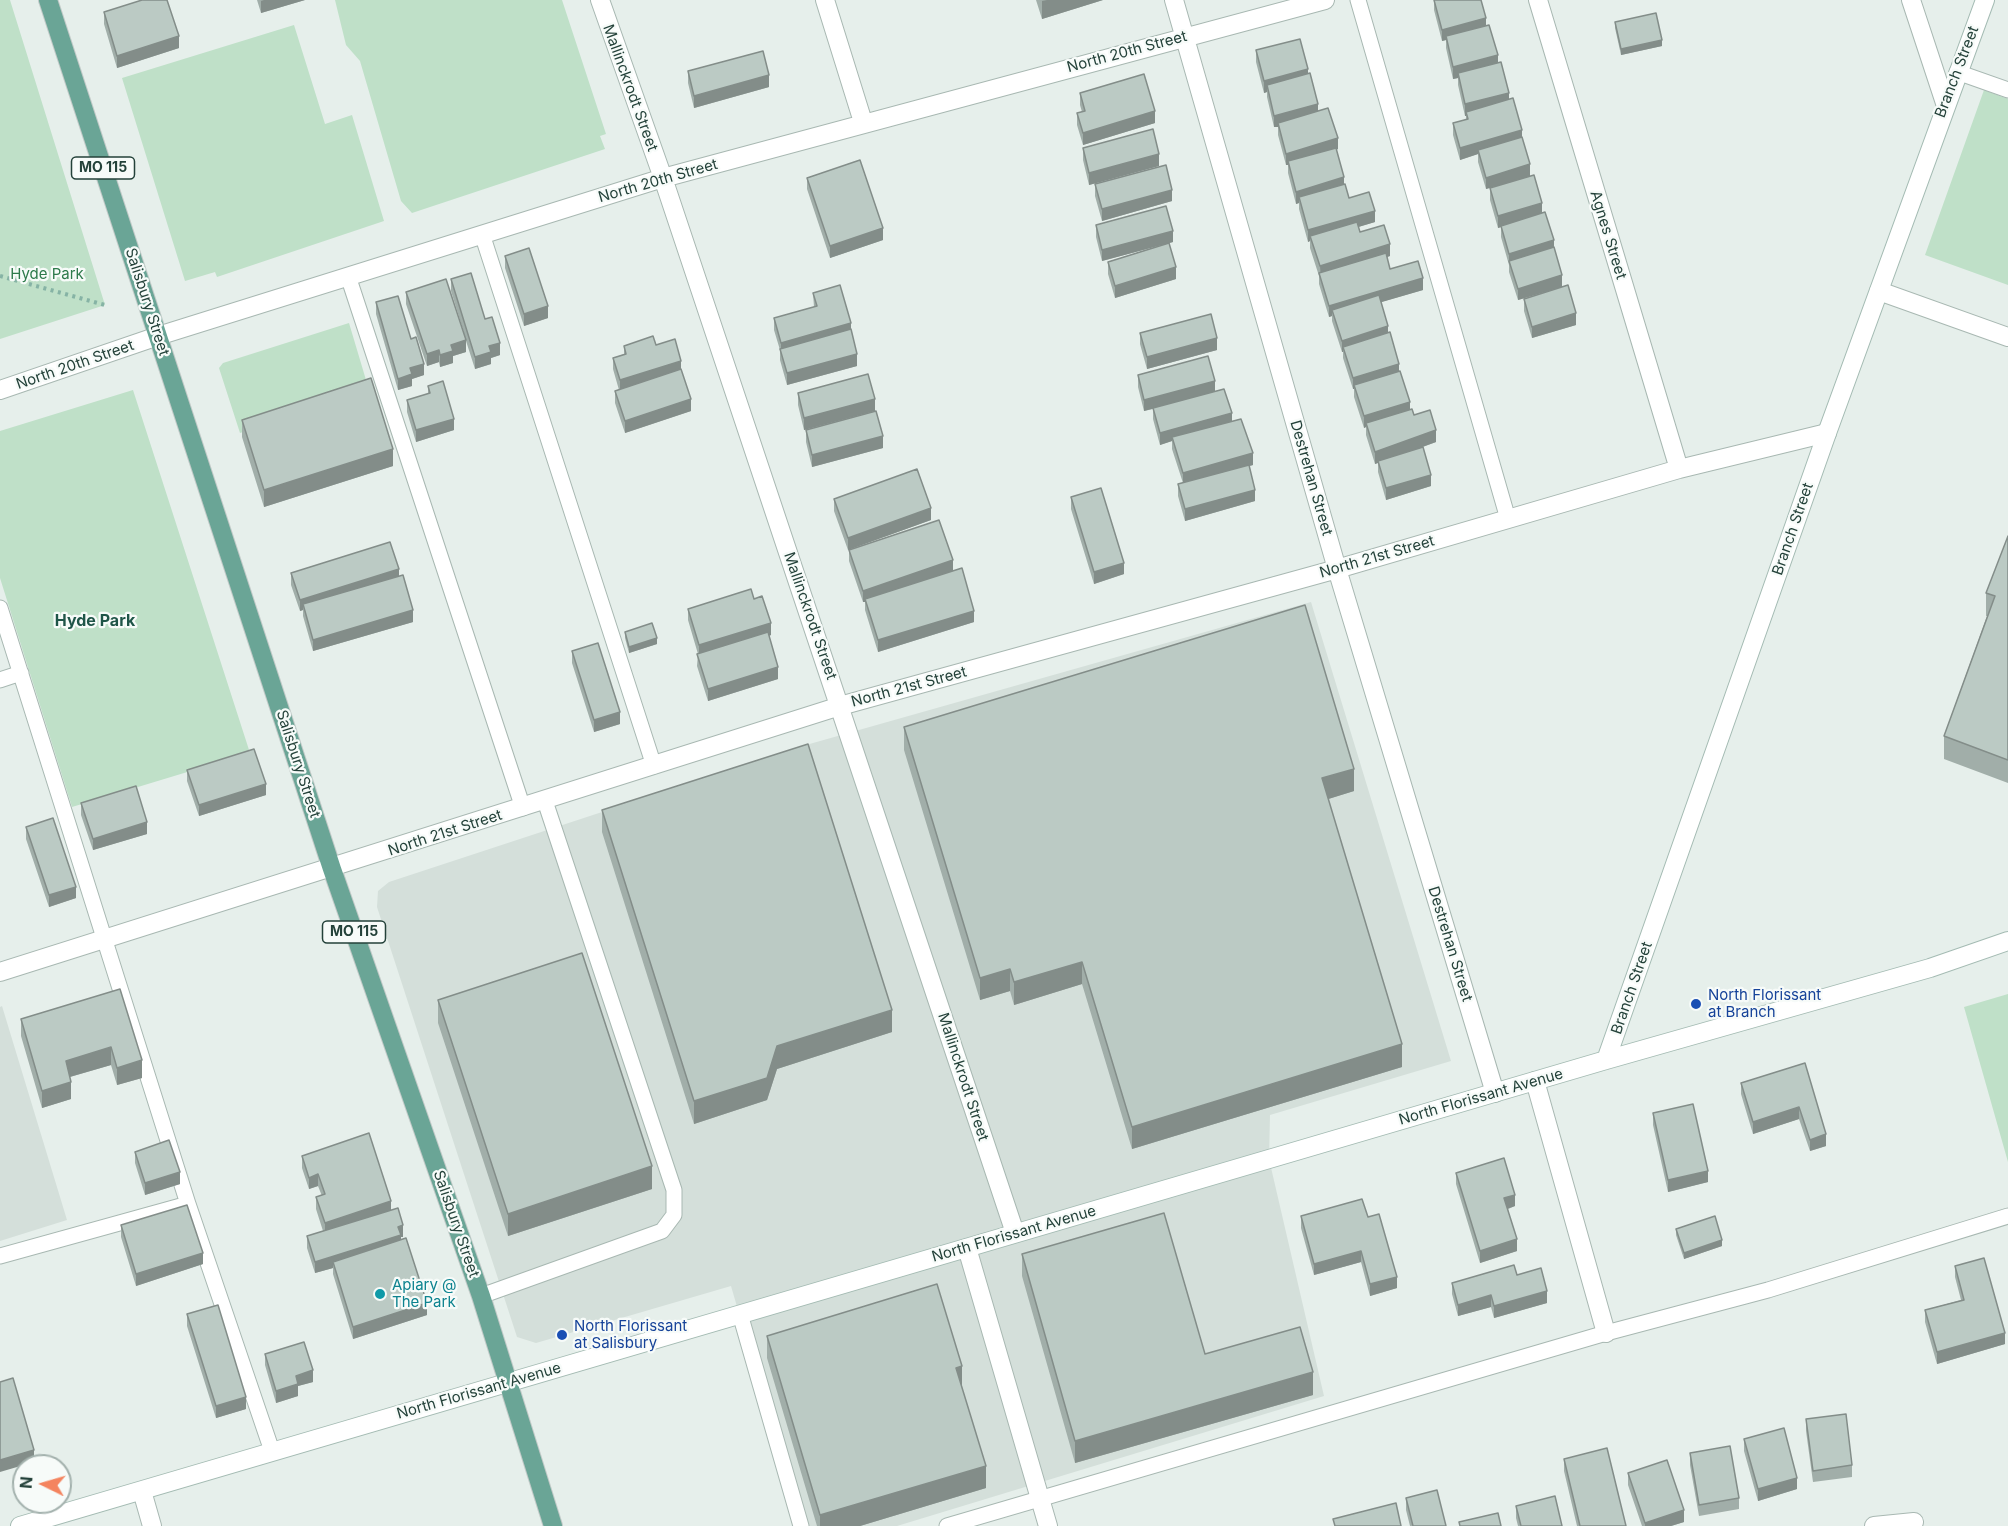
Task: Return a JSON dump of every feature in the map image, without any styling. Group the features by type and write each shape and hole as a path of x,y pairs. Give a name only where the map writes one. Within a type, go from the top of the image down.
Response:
{"main road":[{"name":"Salisbury Street","path":"48,0 332,869 481,1296 553,1526"}],"street":[{"name":"Mallinckrodt Street","path":"600,0 663,178 1015,1233"},
{"path":"825,0 863,122"},
{"name":"Destrehan Street","path":"1174,0 1337,569 1496,1092"},
{"name":"North 20th Street","path":"0,390 158,336 663,178 863,122 1325,0"},
{"name":"Agnes Street","path":"1538,0 1679,469"},
{"path":"1911,0 1945,103"},
{"name":"Branch Street","path":"1606,1060 1827,433 1945,103 1985,0"},
{"path":"1879,291 2008,337"},
{"name":"North 21st Street","path":"0,972 105,937 332,869 840,706 1337,569 1679,469 1827,433"},
{"name":"North Florissant Avenue","path":"20,1526 1496,1092 1930,968 2008,941"},
{"path":"1535,1081 1606,1333"},
{"path":"967,1248 1048,1526"},
{"path":"142,1491 152,1526"},
{"path":"1874,1526 1914,1522"}],"lane":[{"path":"1358,0 1508,519"},
{"path":"1957,72 2008,90"},
{"path":"482,234 654,766"},
{"path":"348,276 523,808"},
{"path":"0,608 188,1203 272,1451"},
{"path":"0,680 21,673"},
{"path":"481,1296 662,1231 674,1215 674,1190 545,801"},
{"path":"0,1256 188,1203"},
{"path":"947,1526 1606,1333 1768,1290 2008,1216"},
{"path":"740,1314 801,1526"}],"path":[{"path":"0,276 105,305"}],"shaded area":[{"path":"1311,602 1451,1061 1270,1115 1269,1159 1324,1396 897,1526 801,1526 731,1286 536,1343 517,1337 377,907 378,891 389,882 806,745"},
{"path":"2,1006 67,1220 0,1241 0,1007"}],"green space":[{"name":"Hyde Park","path":"0,0 10,0 105,305 0,339"},
{"path":"335,0 562,0 606,134 600,136 605,149 412,213 401,201 360,61 346,45"},
{"path":"294,25 325,124 352,115 384,221 217,277 215,272 185,281 122,78"},
{"path":"1984,90 2008,99 2008,285 1925,255"},
{"path":"349,323 369,390 240,433 219,368 223,363"},
{"path":"133,390 250,753 72,807 0,578 0,431"},
{"path":"2008,994 2008,1162 1964,1007"}],"building":[{"path":"142,0 167,0 179,36 117,56 104,12"},
{"path":"1434,0 1481,0 1486,18 1442,30"},
{"path":"1656,13 1662,40 1621,49 1615,22"},
{"path":"1489,25 1498,55 1453,67 1446,36"},
{"path":"1300,39 1308,69 1264,81 1256,50"},
{"path":"763,51 769,75 694,96 688,71"},
{"path":"1501,62 1509,93 1465,104 1458,73"},
{"path":"1310,73 1318,104 1274,116 1267,85"},
{"path":"1144,74 1155,111 1083,133 1077,113 1085,111 1080,93"},
{"path":"1513,98 1522,130 1460,148 1453,123 1468,119 1466,112"},
{"path":"1328,108 1338,138 1286,154 1278,123"},
{"path":"1153,129 1159,154 1089,173 1083,148"},
{"path":"1522,137 1530,164 1486,178 1478,150"},
{"path":"1336,148 1344,177 1296,192 1288,161"},
{"path":"860,160 883,228 830,246 807,178"},
{"path":"1166,165 1172,190 1102,209 1095,184"},
{"path":"1534,175 1542,203 1498,216 1490,188"},
{"path":"1345,184 1349,198 1369,192 1375,211 1308,230 1299,197"},
{"path":"1166,206 1173,231 1102,250 1096,225"},
{"path":"1545,212 1554,240 1509,254 1501,226"},
{"path":"1357,222 1360,232 1384,225 1390,244 1320,266 1310,236"},
{"path":"1169,243 1176,267 1115,286 1108,262"},
{"path":"1554,247 1562,275 1518,289 1509,261"},
{"path":"529,248 548,306 524,314 505,256"},
{"path":"1386,253 1390,269 1418,261 1423,278 1329,306 1319,273"},
{"path":"471,273 485,319 492,317 500,343 489,346 491,352 475,357 451,279"},
{"path":"446,279 466,340 451,345 453,351 440,355 439,350 427,354 406,292"},
{"path":"840,285 851,323 781,343 774,318 817,306 813,293"},
{"path":"1568,285 1576,313 1532,327 1524,299"},
{"path":"1379,295 1388,326 1342,341 1332,310"},
{"path":"398,296 411,339 416,337 424,364 410,368 412,374 398,379 376,302"},
{"path":"1211,314 1217,338 1147,357 1140,333"},
{"path":"851,329 857,354 787,373 780,349"},
{"path":"1390,332 1399,364 1353,378 1343,347"},
{"path":"653,336 656,345 675,339 681,361 620,380 613,358 626,354 624,346"},
{"path":"1208,356 1215,381 1144,400 1138,375"},
{"path":"681,369 691,399 625,421 615,391"},
{"path":"1400,371 1410,402 1364,416 1354,385"},
{"path":"868,374 875,399 804,418 798,393"},
{"path":"371,378 393,449 264,490 242,420"},
{"path":"443,381 454,419 416,430 407,400 430,393 428,386"},
{"path":"1224,389 1232,413 1160,433 1153,408"},
{"path":"1412,409 1414,415 1430,410 1436,430 1375,452 1366,423"},
{"path":"876,411 883,436 812,455 806,430"},
{"path":"1241,419 1253,453 1183,473 1172,437"},
{"path":"1423,447 1431,475 1386,488 1378,461"},
{"path":"1249,465 1255,490 1185,509 1178,484"},
{"path":"917,469 931,508 848,538 834,499"},
{"path":"1101,488 1124,563 1094,572 1071,497"},
{"path":"939,520 953,560 863,591 849,550"},
{"path":"2008,536 2008,760 1944,736 1995,596 1986,593"},
{"path":"390,542 399,569 300,600 291,573"},
{"path":"962,568 974,611 878,640 865,599"},
{"path":"403,575 413,610 313,640 303,604"},
{"path":"751,589 754,599 762,596 771,623 699,645 688,609"},
{"path":"1305,605 1354,769 1322,778 1402,1044 1132,1127 1082,962 1014,982 1010,969 980,978 904,727"},
{"path":"652,623 657,638 629,647 625,632"},
{"path":"768,632 778,667 708,689 697,654"},
{"path":"598,643 620,712 594,720 572,651"},
{"path":"808,744 892,1010 777,1046 767,1078 694,1101 602,810"},
{"path":"254,749 266,784 199,805 187,770"},
{"path":"136,786 147,822 93,839 81,803"},
{"path":"53,818 76,887 49,895 26,827"},
{"path":"582,953 652,1166 508,1214 438,1000"},
{"path":"120,989 142,1060 117,1068 111,1047 66,1061 71,1082 42,1091 21,1019"},
{"path":"1805,1063 1826,1134 1810,1140 1799,1107 1753,1122 1741,1083"},
{"path":"1693,1104 1708,1171 1668,1180 1653,1113"},
{"path":"369,1133 391,1201 325,1223 316,1197 325,1194 318,1174 309,1178 302,1156"},
{"path":"169,1140 180,1172 145,1183 135,1152"},
{"path":"1504,1158 1515,1195 1504,1198 1517,1239 1480,1251 1456,1173"},
{"path":"1362,1199 1368,1217 1379,1214 1397,1277 1370,1284 1361,1251 1314,1264 1301,1216"},
{"path":"187,1205 203,1253 136,1274 121,1225"},
{"path":"398,1208 403,1225 398,1227 401,1235 315,1262 307,1236"},
{"path":"1164,1213 1205,1354 1300,1327 1313,1372 1075,1441 1022,1254"},
{"path":"1715,1216 1722,1240 1684,1253 1676,1229"},
{"name":"Apiary @ The Park","path":"406,1238 427,1303 353,1327 333,1262"},
{"path":"1984,1258 2005,1333 1937,1352 1925,1310 1964,1300 1955,1266"},
{"path":"1514,1265 1517,1275 1541,1268 1547,1291 1494,1306 1491,1295 1458,1305 1452,1283"},
{"path":"937,1284 962,1366 956,1368 986,1466 820,1515 767,1336"},
{"path":"218,1305 246,1397 216,1406 187,1314"},
{"path":"304,1342 313,1370 296,1376 298,1384 276,1391 265,1354"},
{"path":"13,1378 34,1450 12,1454 12,1456 0,1460 0,1382"},
{"path":"1846,1414 1852,1465 1813,1471 1806,1419"},
{"path":"1784,1428 1797,1478 1758,1489 1744,1439"},
{"path":"1730,1446 1739,1498 1699,1505 1690,1453"},
{"path":"1607,1448 1626,1526 1580,1526 1564,1459"},
{"path":"1667,1460 1684,1510 1645,1523 1628,1473"},
{"path":"1437,1490 1446,1526 1413,1526 1406,1498"},
{"path":"1555,1496 1562,1526 1521,1526 1516,1506"},
{"path":"1396,1503 1401,1526 1335,1526 1333,1519"},
{"path":"1498,1513 1501,1526 1460,1526 1459,1522"}],"place":[{"name":"North Florissant at Branch","path":"1696,1004"},
{"name":"Apiary @ The Park","path":"380,1294"},
{"name":"North Florissant at Salisbury","path":"562,1335"}],"district":[{"name":"Hyde Park","path":"95,621"}]}
